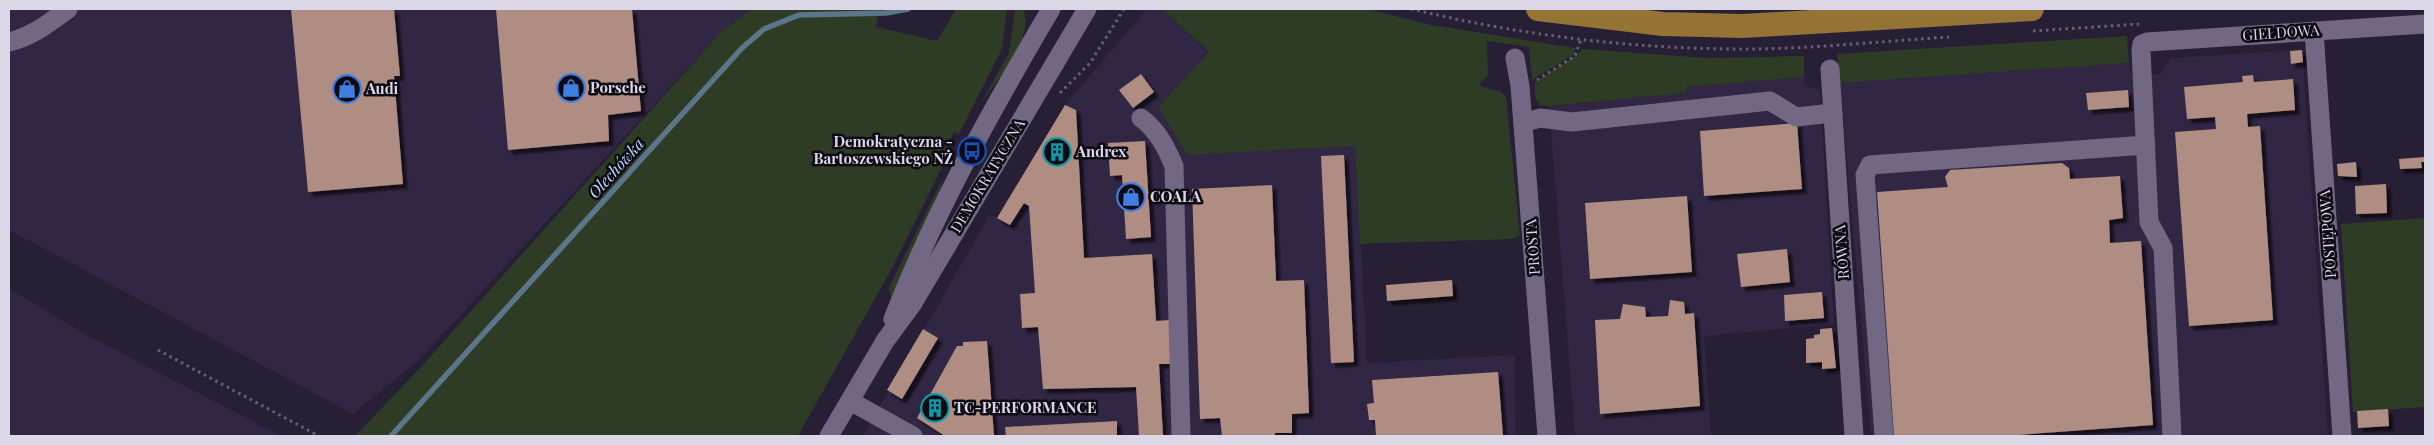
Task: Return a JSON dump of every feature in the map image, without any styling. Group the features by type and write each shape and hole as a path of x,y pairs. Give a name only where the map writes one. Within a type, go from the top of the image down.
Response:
{"main road":[{"path":"1538,9 1663,24 1743,26 2032,9"}],"street":[{"path":"9,42 24,38 42,29 68,9"},
{"name":"DEMOKRATYCZNA","path":"885,341 905,288 940,212 1050,9"},
{"name":"DEMOKRATYCZNA","path":"829,436 885,341 913,303 1088,9"},
{"name":"GIEŁDOWA","path":"2146,145 2142,44 2147,42 2425,24"},
{"name":"POSTĘPOWA","path":"2314,31 2342,436"},
{"name":"PROSTA","path":"1514,58 1520,86 1547,436"},
{"name":"RÓWNA","path":"1830,68 1854,436"},
{"path":"1523,122 1540,118 1572,122 1770,101 1796,117 1833,113"},
{"path":"1141,118 1151,126 1163,142 1174,166 1181,436"},
{"path":"1884,436 1865,175 1870,165 2146,145 2149,222 2163,248 2172,436"},
{"path":"850,402 914,436"}],"path":[{"path":"1520,86 1534,82 1575,56 1581,39"},
{"path":"158,350 319,436"}],"shaded area":[{"path":"9,9 752,9 721,32 420,359 353,414 9,230"},
{"path":"1147,9 1162,9 1209,53 1158,107 1187,155 1356,146 1367,363 1515,355 1516,436 863,436 989,216 998,217 1065,105"},
{"path":"2302,50 2328,436 1871,436 1840,83 2129,63 2130,74 2161,74 2170,58"},
{"path":"1804,77 1805,86 1820,89 1834,324 1704,336 1711,436 1575,436 1549,106 1686,93 1686,87"},
{"path":"9,288 87,335 281,436 9,436"}],"green space":[{"path":"752,9 879,9 876,27 937,41 956,9 1007,9 1002,49 959,134 954,132 946,147 951,149 892,268 798,436 355,436 420,368 721,32"},
{"path":"1015,9 1023,9 1026,20 1020,45 1005,71 981,103 1009,53"},
{"path":"1162,9 1367,9 1431,25 1576,48 1573,55 1532,80 1529,47 1487,41 1488,76 1481,81 1480,86 1501,92 1506,97 1520,235 1512,239 1360,244 1355,146 1187,155 1158,107 1209,52"},
{"path":"2127,36 2129,63 1840,83 1837,54"},
{"path":"1582,49 1707,58 1804,56 1804,77 1686,87 1686,93 1549,106 1539,105 1535,97 1535,82 1577,55"},
{"path":"943,178 935,211 892,304 889,288"},
{"path":"2425,218 2425,407 2353,412 2341,224"}],"building":[{"name":"Audi","path":"291,9 394,9 400,76 394,76 403,184 308,192"},
{"name":"Porsche","path":"496,9 632,9 641,111 608,115 609,141 508,150"},
{"path":"2302,50 2303,62 2291,64 2290,51"},
{"path":"1141,74 1154,92 1133,108 1119,90"},
{"path":"2253,75 2254,82 2293,79 2295,110 2247,114 2248,127 2260,126 2273,320 2189,326 2175,132 2216,129 2215,117 2187,119 2184,87 2243,82 2242,76"},
{"path":"2128,90 2129,107 2088,110 2086,93"},
{"path":"1065,105 1076,110 1084,258 1152,254 1156,321 1169,320 1171,364 1159,364 1163,436 1139,436 1136,387 1043,389 1038,327 1022,328 1020,294 1035,293 1029,206 1024,203 1010,225 997,218"},
{"path":"1797,123 1802,189 1704,196 1700,131"},
{"path":"1145,141 1151,237 1126,239 1122,175 1110,176 1108,143"},
{"path":"1344,155 1354,362 1331,363 1321,156"},
{"path":"2425,157 2425,162 2421,162 2422,168 2400,169 2399,159"},
{"path":"2356,162 2357,177 2338,176 2337,164"},
{"path":"2062,163 2069,168 2070,179 2120,176 2123,218 2109,220 2110,243 2141,241 2153,425 2004,436 1894,436 1877,192 1948,187 1945,177 1950,170"},
{"path":"2386,184 2387,213 2356,214 2355,186"},
{"path":"1272,185 1276,281 1304,280 1309,413 1292,414 1292,433 1275,433 1275,436 1222,436 1220,418 1200,419 1192,189"},
{"path":"1687,196 1692,272 1590,279 1585,203"},
{"path":"1787,249 1790,282 1741,287 1737,254"},
{"path":"1452,280 1453,296 1387,301 1386,285"},
{"path":"1822,292 1824,318 1785,321 1784,295"},
{"path":"1670,300 1684,302 1685,314 1694,313 1700,406 1600,414 1595,320 1620,319 1623,304 1645,307 1646,317 1668,316"},
{"path":"1832,328 1836,368 1822,369 1822,362 1806,363 1806,339 1814,338 1814,335 1820,334 1820,329"},
{"path":"923,329 938,338 902,399 887,390"},
{"path":"987,341 994,436 945,436 917,418 957,346 963,346 963,342"},
{"path":"1498,372 1503,436 1376,436 1375,420 1369,420 1367,404 1374,403 1372,380"},
{"path":"2388,409 2389,426 2358,428 2357,411"},
{"path":"1117,421 1117,436 1006,436 1005,427"}],"waterway":[{"name":"Olechówka","path":"391,436 742,48 764,29 799,15 886,13 908,9"}],"place":[{"name":"Porsche","path":"571,88"},
{"name":"Audi","path":"347,89"},
{"name":"Demokratyczna - Bartoszewskiego NŻ","path":"972,151"},
{"name":"Andrex","path":"1057,152"},
{"name":"COALA","path":"1131,197"},
{"name":"TC-PERFORMANCE","path":"935,408"}]}
